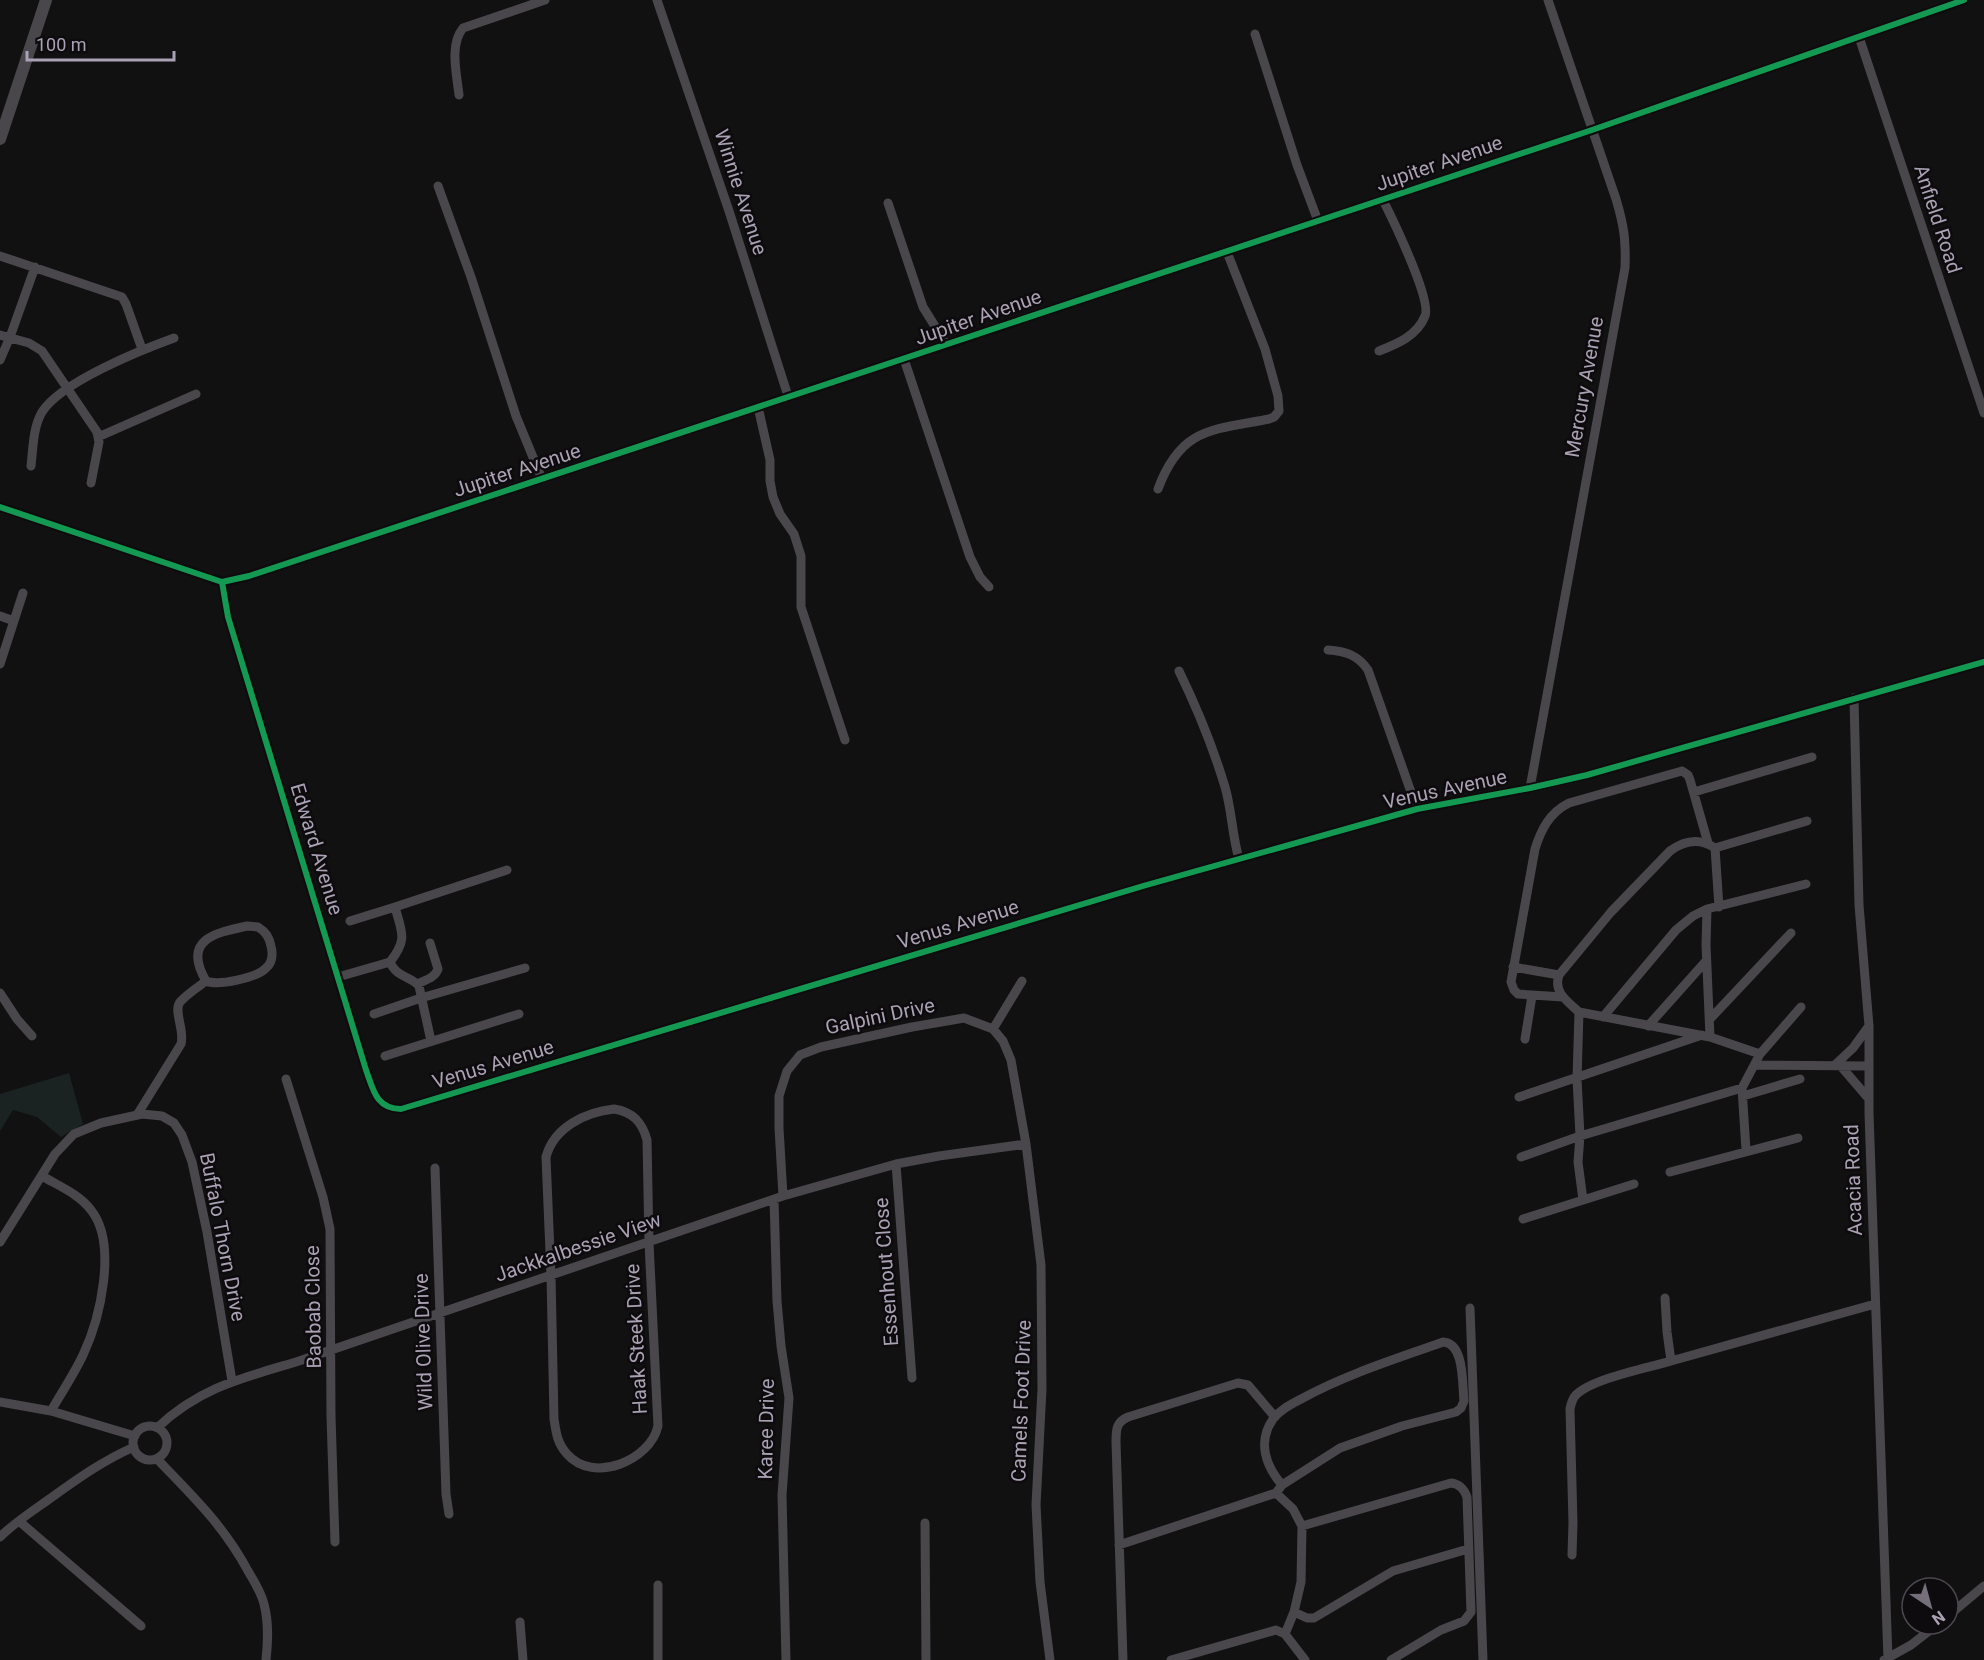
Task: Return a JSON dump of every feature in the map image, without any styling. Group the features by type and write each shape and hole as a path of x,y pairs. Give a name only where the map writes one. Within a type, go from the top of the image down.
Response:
{"street":[{"path":"0,139 46,0"},
{"path":"459,95 456,41 462,28 544,0"},
{"name":"Winnie Avenue","path":"657,0 729,211 788,396"},
{"name":"Mercury Avenue","path":"1530,788 1625,268 1626,243 1624,227 1548,0"},
{"name":"Jupiter Avenue","path":"222,582 284,565 1383,200 1592,130 1964,0"},
{"path":"1255,34 1297,165 1318,221"},
{"name":"Anfield Road","path":"1859,37 1984,413"},
{"path":"438,186 471,277 516,416 542,479"},
{"path":"1378,351 1412,335 1420,327 1427,308 1420,286 1383,200"},
{"path":"888,203 923,307 946,344"},
{"path":"1158,489 1171,462 1191,439 1211,430 1274,417 1279,411 1280,403 1265,349 1227,252"},
{"path":"0,256 122,297 142,349"},
{"path":"0,360 3,335 35,267"},
{"path":"3,335 29,343 42,351 97,432 97,454 91,483"},
{"path":"31,466 39,417 56,397 67,388 142,349 174,338"},
{"path":"904,358 970,557 989,587"},
{"path":"98,437 196,393"},
{"path":"758,407 770,460 773,497 780,514 794,534 801,556 801,607 845,740"},
{"path":"0,507 222,582"},
{"name":"Edward Avenue","path":"222,582 228,617 366,1070 375,1096 391,1109 401,1109"},
{"path":"0,664 23,593"},
{"path":"0,616 14,621"},
{"path":"1328,650 1341,651 1355,656 1368,670 1417,809"},
{"name":"Venus Avenue","path":"401,1109 1143,886 1417,809 1587,775 1984,662"},
{"path":"1179,670 1200,718 1225,787 1239,859"},
{"name":"Acacia Road","path":"1854,698 1859,905 1869,1026 1868,1066 1886,1660"},
{"path":"1694,792 1812,757"},
{"path":"1563,996 1518,994 1511,982 1540,832 1555,813 1569,803 1679,771 1688,775 1712,845 1719,907"},
{"path":"1760,1054 1706,1036 1579,1012 1557,987 1559,975 1611,912 1670,851 1684,842 1695,841 1712,845 1807,821"},
{"path":"350,921 507,870"},
{"path":"1603,1017 1676,930 1693,916 1707,909 1806,884"},
{"path":"338,977 390,962 402,942 395,907"},
{"path":"1706,1036 1710,1019 1706,961 1707,909"},
{"path":"137,1115 181,1044 183,1033 177,1011 180,1001 206,981 217,983 238,980 262,972 267,968 272,957 270,938 261,929 253,926 234,929 202,942 198,950 206,981"},
{"path":"1710,1019 1791,933"},
{"path":"417,984 432,977 438,969 430,943"},
{"path":"1648,1026 1706,961"},
{"path":"390,962 396,972 417,984 431,1041"},
{"path":"1513,967 1559,975"},
{"path":"374,1014 525,968"},
{"path":"1022,981 993,1029 1003,1041 1011,1060 1026,1144"},
{"path":"0,993 17,1019 32,1036"},
{"path":"1525,1039 1532,996"},
{"path":"1746,1150 1743,1092 1760,1054 1801,1007"},
{"path":"1579,1012 1577,1079 1580,1136 1578,1162 1583,1200"},
{"path":"385,1056 519,1014"},
{"name":"Galpini Drive","path":"778,1198 779,1096 787,1071 800,1055 821,1047 957,1018 968,1019 993,1029"},
{"path":"1838,1064 1869,1026"},
{"path":"1519,1097 1706,1036"},
{"path":"1838,1064 1869,1099"},
{"path":"1755,1065 1868,1066"},
{"name":"Baobab Close","path":"286,1079 328,1214 330,1229 331,1416 335,1542"},
{"path":"1521,1157 1580,1136 1800,1079"},
{"name":"Haak Steek Drive","path":"614,1109 636,1117 645,1131 647,1140 649,1243 658,1426 655,1437 644,1451 621,1464 597,1467 580,1463 567,1454 557,1438 554,1419 546,1156 551,1142 560,1132 589,1114 614,1109"},
{"name":"Buffalo Thorn Drive","path":"0,1242 55,1154 74,1134 101,1123 137,1115 149,1113 162,1116 174,1124 187,1147 207,1232 232,1381"},
{"path":"1670,1172 1798,1138"},
{"name":"Jackkalbessie View","path":"158,1428 188,1403 232,1381 332,1350 778,1198 896,1164 1026,1144"},
{"name":"Camels Foot Drive","path":"1026,1144 1041,1265 1042,1389 1036,1505 1040,1582 1050,1660"},
{"name":"Essenhout Close","path":"896,1164 912,1378"},
{"name":"Wild Olive Drive","path":"435,1168 446,1494 449,1514"},
{"path":"42,1176 87,1204 97,1218 104,1238 105,1264 99,1304 90,1335 79,1364 51,1411"},
{"path":"1523,1219 1634,1184"},
{"name":"Karee Drive","path":"778,1198 777,1301 789,1398 782,1495 786,1660"},
{"path":"1665,1298 1671,1361"},
{"path":"1572,1555 1570,1409 1573,1400 1583,1389 1604,1380 1875,1304"},
{"path":"1470,1308 1483,1660"},
{"path":"1119,1545 1279,1489 1340,1448 1402,1426 1456,1412 1464,1401 1459,1354 1452,1344 1443,1342 1352,1374 1283,1409 1275,1416 1268,1430 1265,1452 1279,1489 1302,1526 1301,1582 1294,1612 1285,1634"},
{"path":"1123,1660 1117,1426 1122,1420 1238,1383 1248,1385 1275,1416"},
{"path":"0,1402 51,1411 135,1436"},
{"path":"147,1426 158,1428 165,1435 167,1446 165,1451 157,1459 143,1458 134,1447 135,1436 147,1426"},
{"path":"2,1532 88,1471 110,1457 134,1447"},
{"path":"157,1459 224,1532 251,1576 266,1611 268,1642 266,1660"},
{"path":"1302,1526 1455,1484 1463,1489 1467,1497 1472,1607 1469,1616 1464,1621 1441,1630 1391,1660"},
{"path":"19,1521 141,1626"},
{"path":"925,1523 926,1660"},
{"path":"1294,1612 1302,1617 1314,1618 1393,1570 1468,1549"},
{"path":"658,1585 658,1660"},
{"path":"1960,1606 1984,1586"},
{"path":"520,1622 523,1660"},
{"path":"1171,1660 1279,1630 1285,1634 1305,1660"},
{"path":"1886,1660 1923,1636"}],"shaded area":[{"path":"69,1073 83,1124 61,1137 37,1117 13,1110 0,1131 0,1094"}],"cycle path":[{"path":"0,507 222,582 249,576 1592,130 1964,0"},
{"path":"222,582 228,617 366,1070 381,1102 386,1106 401,1109 1143,886 1417,809 1587,775 1984,662"}]}
